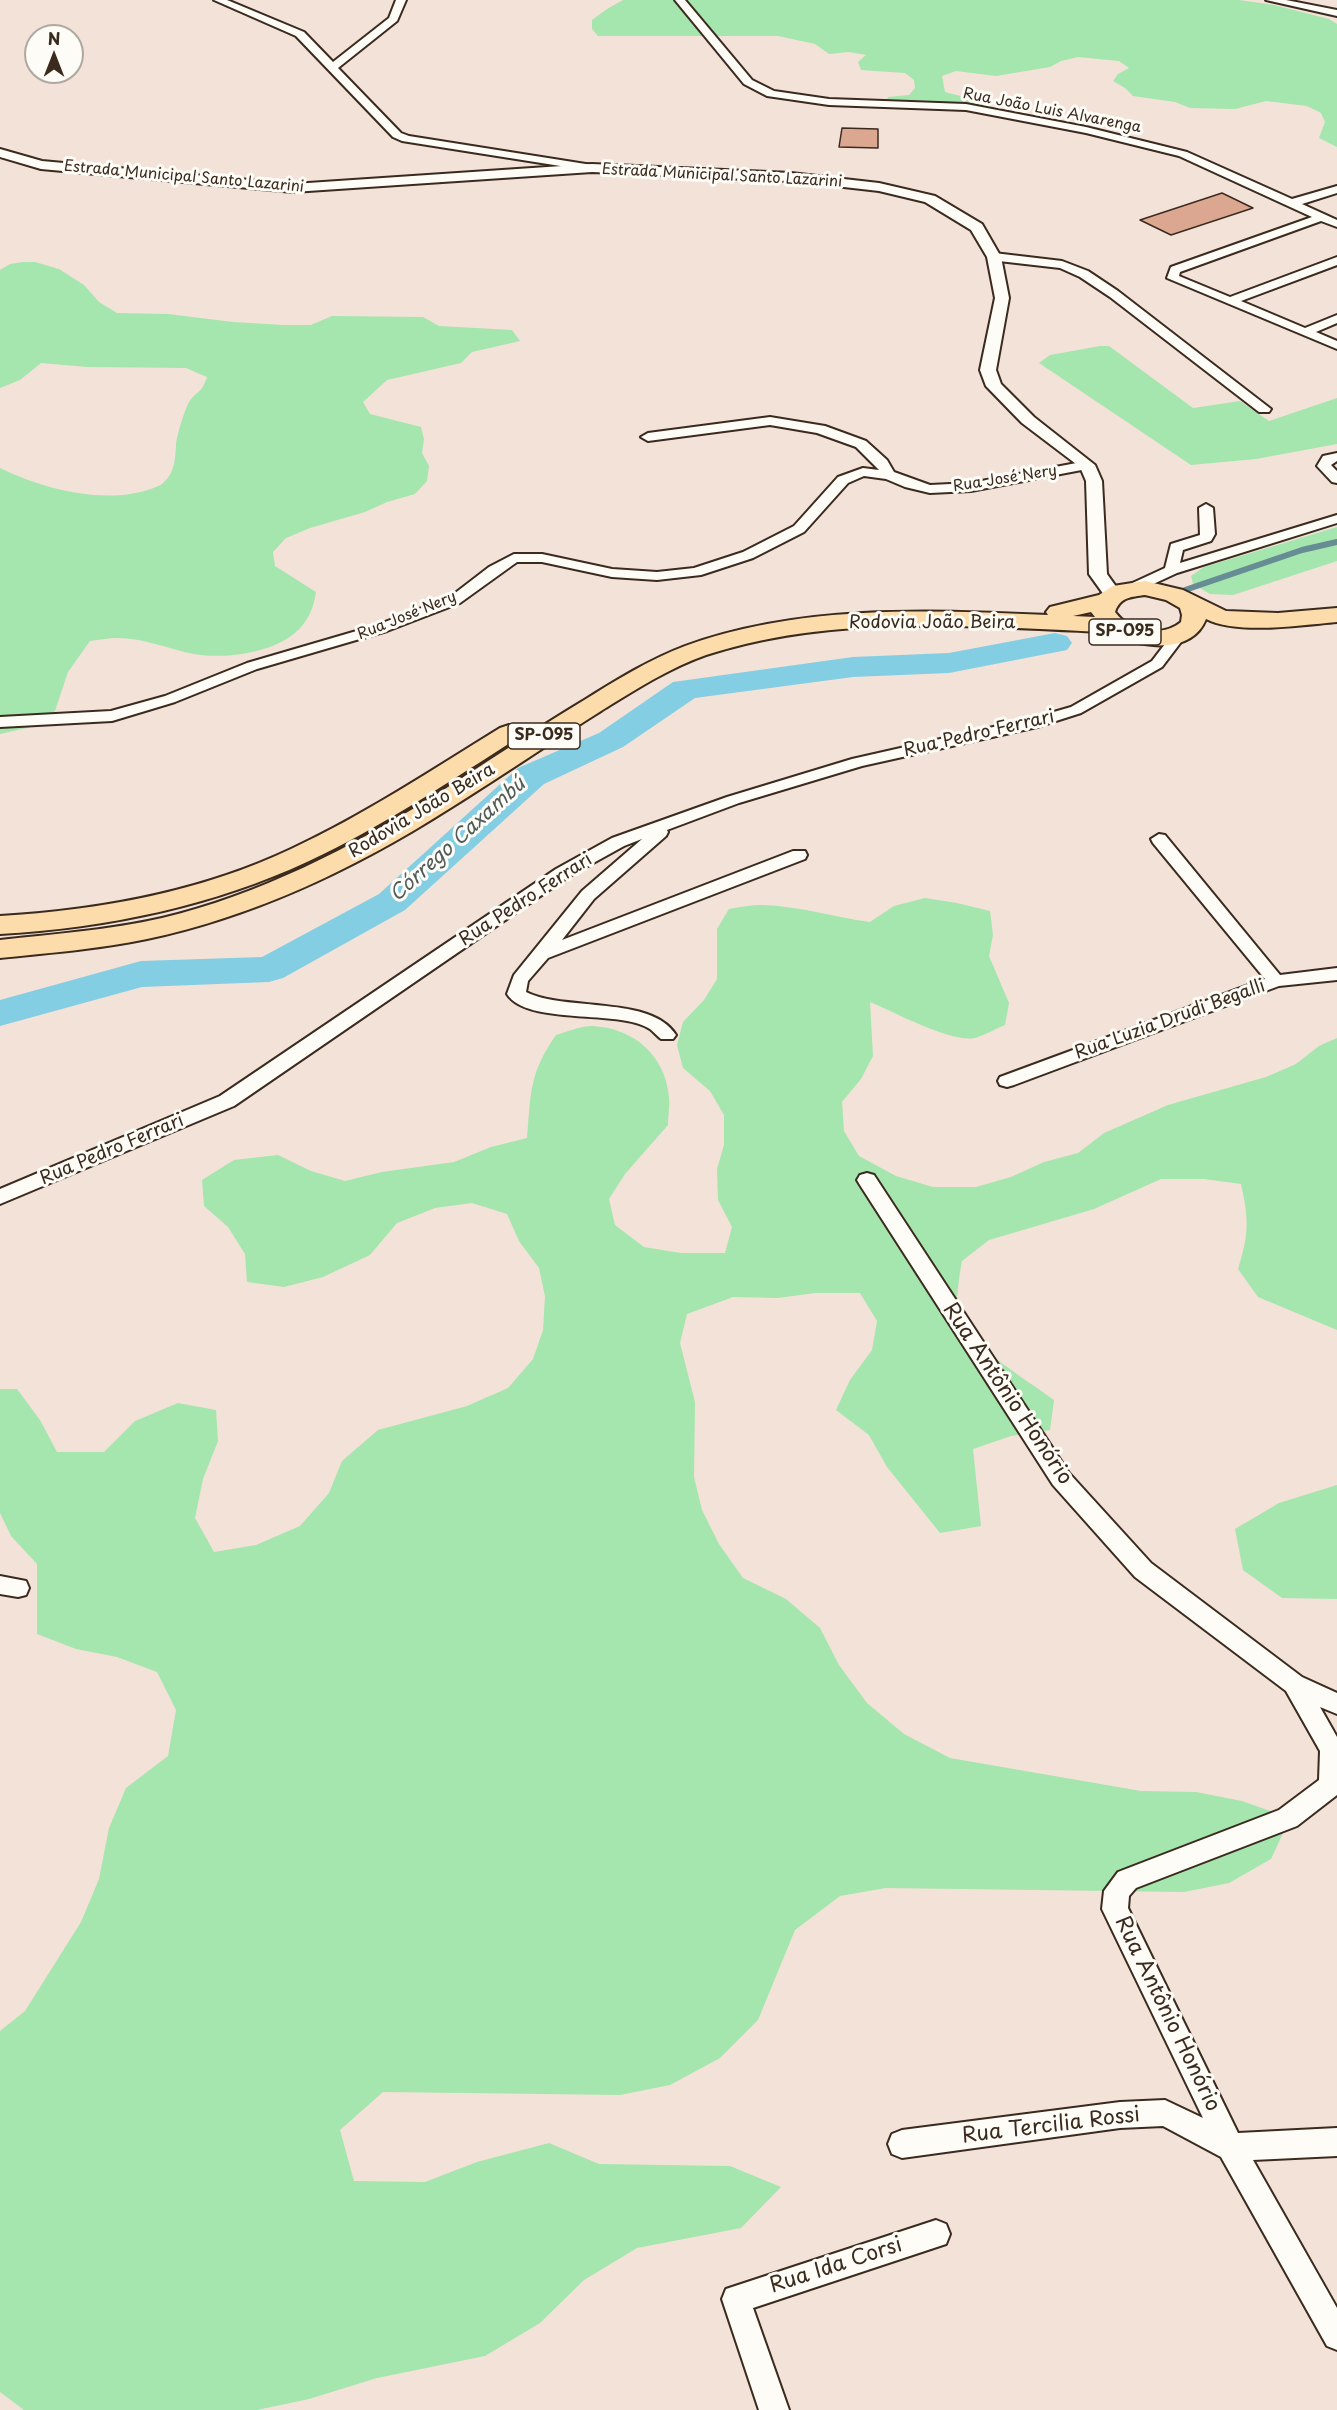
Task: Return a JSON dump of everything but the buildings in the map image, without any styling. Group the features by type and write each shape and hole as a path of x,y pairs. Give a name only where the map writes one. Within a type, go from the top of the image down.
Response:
{"main road":[{"name":"SP-095","path":"1337,615 1278,620 1222,618 1159,590 1117,594 1103,612 1112,625 1133,635 1147,637 1182,632 1265,634 1337,627"},
{"name":"Rodovia João Beira","path":"0,925 86,916 166,903 229,883 283,862 337,837 609,672 660,645 709,630 757,618 824,609 925,607 1058,612 1080,609 1117,594"},
{"name":"SP-095","path":"1182,599 1194,612 1191,625 1182,632"},
{"name":"Rodovia João Beira","path":"0,949 163,927 235,906 308,876 396,829 641,675 696,651 742,637 804,625 905,619 1112,625"}],"street":[{"path":"219,0 300,34 398,135 406,139 592,168"},
{"path":"332,68 393,19 401,0"},
{"name":"Rua João Luis Alvarenga","path":"680,0 748,82 771,94 829,102 966,107 1086,130 1183,154 1337,224"},
{"path":"1271,0 1304,3 1337,13"},
{"name":"Estrada Municipal Santo Lazarini","path":"0,153 41,165 293,188 592,168 790,177 879,187 930,199 977,227 994,257 1002,298 988,370 994,386 1028,420 1087,465"},
{"path":"1292,203 1337,189"},
{"path":"1322,217 1175,270 1173,278 1337,345"},
{"path":"994,257 1062,265 1084,274 1114,294 1264,409"},
{"path":"1231,301 1337,261"},
{"path":"1305,332 1337,319"},
{"name":"Rua José Nery","path":"648,437 770,422 820,429 861,444 882,463 889,475"},
{"path":"1337,457 1328,459 1324,466 1337,479"},
{"path":"1087,465 1094,481 1098,574 1117,594 1172,570 1337,519"},
{"name":"Rua José Nery","path":"0,722 112,716 170,699 252,666 382,628 455,600 514,558 542,558 612,573 657,576 696,572 748,555 799,528 843,480 863,472 889,475 930,489 971,486 1087,465"},
{"path":"1172,570 1176,547 1206,538 1208,534 1206,508"},
{"name":"Rua Pedro Ferrari","path":"0,1197 227,1101 562,873 618,843 733,800 858,762 1037,722 1076,710 1157,664 1182,632"},
{"path":"1147,637 1157,664"},
{"path":"667,1035 662,1027 636,1017 547,1008 526,1001 516,994 520,979 588,896 671,822"},
{"path":"1159,838 1276,981"},
{"path":"542,954 799,855"},
{"name":"Rua Luzia Drudi Begalli","path":"1007,1081 1276,981 1337,974"},
{"name":"Rua Antônio Honório","path":"867,1180 1061,1479 1143,1570 1294,1684 1332,1750 1331,1785 1288,1818 1127,1880 1117,1891 1115,1909 1231,2147 1337,2336"},
{"path":"1294,1684 1337,1704"},
{"name":"Rua Tercilia Rossi","path":"902,2144 1120,2115 1166,2113 1231,2147"},
{"path":"1231,2147 1337,2142"},
{"name":"Rua Ida Corsi","path":"774,2410 736,2298 936,2234"}],"green space":[{"path":"623,0 1239,0 1274,5 1329,19 1337,24 1337,147 1319,138 1325,122 1321,113 1307,106 1266,101 1235,109 1190,108 1175,102 1133,96 1113,81 1118,74 1129,68 1119,61 1078,57 1061,61 1050,67 996,76 956,71 942,76 945,92 980,101 982,110 884,105 888,97 909,95 915,88 914,80 905,73 861,70 858,62 866,55 849,52 829,54 815,44 778,36 598,36 592,29 592,20"},
{"path":"35,262 59,269 84,285 99,302 117,313 168,314 283,325 311,325 332,316 423,317 439,326 512,330 520,341 472,352 461,363 387,380 363,402 370,414 421,427 424,439 422,453 429,466 427,481 415,494 286,538 273,552 275,566 316,592 309,615 296,632 270,647 254,652 222,656 194,654 127,638 90,641 68,672 55,711 31,727 0,734 0,468 54,488 94,495 133,494 159,486 172,470 177,436 187,406 201,390 207,377 186,368 87,367 41,363 20,380 0,388 0,270 10,264"},
{"path":"1109,346 1193,408 1240,401 1269,421 1337,398 1337,444 1256,459 1191,465 1039,363 1050,355"},
{"path":"1337,527 1337,561 1233,595 1210,594 1193,584 1191,576 1204,567"},
{"path":"925,898 990,911 993,935 989,956 1009,1003 1005,1025 975,1038 952,1036 870,1002 873,1056 861,1079 842,1102 844,1131 859,1156 896,1176 933,1187 976,1187 1011,1177 1044,1162 1078,1153 1104,1133 1168,1105 1266,1077 1296,1064 1319,1046 1337,1038 1337,1330 1258,1297 1238,1269 1247,1227 1241,1184 1204,1179 1161,1179 1094,1209 989,1240 962,1261 957,1300 960,1322 988,1353 1054,1400 1050,1430 1011,1436 973,1449 981,1526 940,1533 887,1467 869,1435 836,1410 850,1380 872,1350 877,1321 860,1293 815,1293 778,1298 733,1297 687,1314 680,1343 695,1402 694,1477 702,1510 719,1544 743,1578 786,1599 820,1628 839,1665 867,1703 904,1734 950,1758 1141,1791 1196,1792 1242,1801 1290,1818 1271,1859 1229,1883 1184,1892 886,1888 840,1896 795,1930 758,2020 720,2058 670,2085 620,2095 383,2092 340,2130 354,2181 425,2182 477,2162 549,2143 599,2164 730,2166 781,2187 741,2228 637,2248 584,2280 540,2323 485,2356 377,2378 309,2399 257,2410 24,2410 0,2392 0,2031 25,2011 81,1922 99,1879 109,1828 126,1788 168,1756 176,1710 157,1672 117,1657 76,1649 37,1634 37,1564 11,1536 0,1513 0,1389 17,1389 40,1420 57,1452 104,1452 135,1421 178,1403 216,1410 218,1441 203,1479 195,1518 214,1552 256,1545 300,1526 329,1493 342,1461 378,1430 467,1406 508,1388 533,1359 543,1330 545,1296 539,1268 519,1241 507,1214 472,1203 435,1208 397,1223 370,1255 323,1277 284,1287 247,1282 245,1254 228,1227 204,1206 202,1180 234,1160 278,1155 311,1171 345,1181 382,1172 454,1162 491,1147 527,1138 531,1095 536,1073 556,1035 587,1026 607,1028 633,1038 654,1056 666,1082 669,1100 668,1125 625,1174 609,1199 615,1225 644,1247 681,1253 725,1253 732,1227 718,1200 717,1169 724,1145 724,1115 710,1091 683,1068 677,1045 683,1022 704,1000 717,979 717,929 729,909 742,907 762,905 789,907 870,922 894,906"},
{"path":"1337,1485 1337,1599 1282,1598 1243,1570 1235,1529 1279,1503"}],"waterway":[{"name":"Córrego Caxambú","path":"1185,590 1302,550 1337,542"},
{"name":"Córrego Caxambú","path":"0,1013 141,974 269,969 392,902 531,776 611,740 685,689 853,667 949,663 1055,643"}]}
